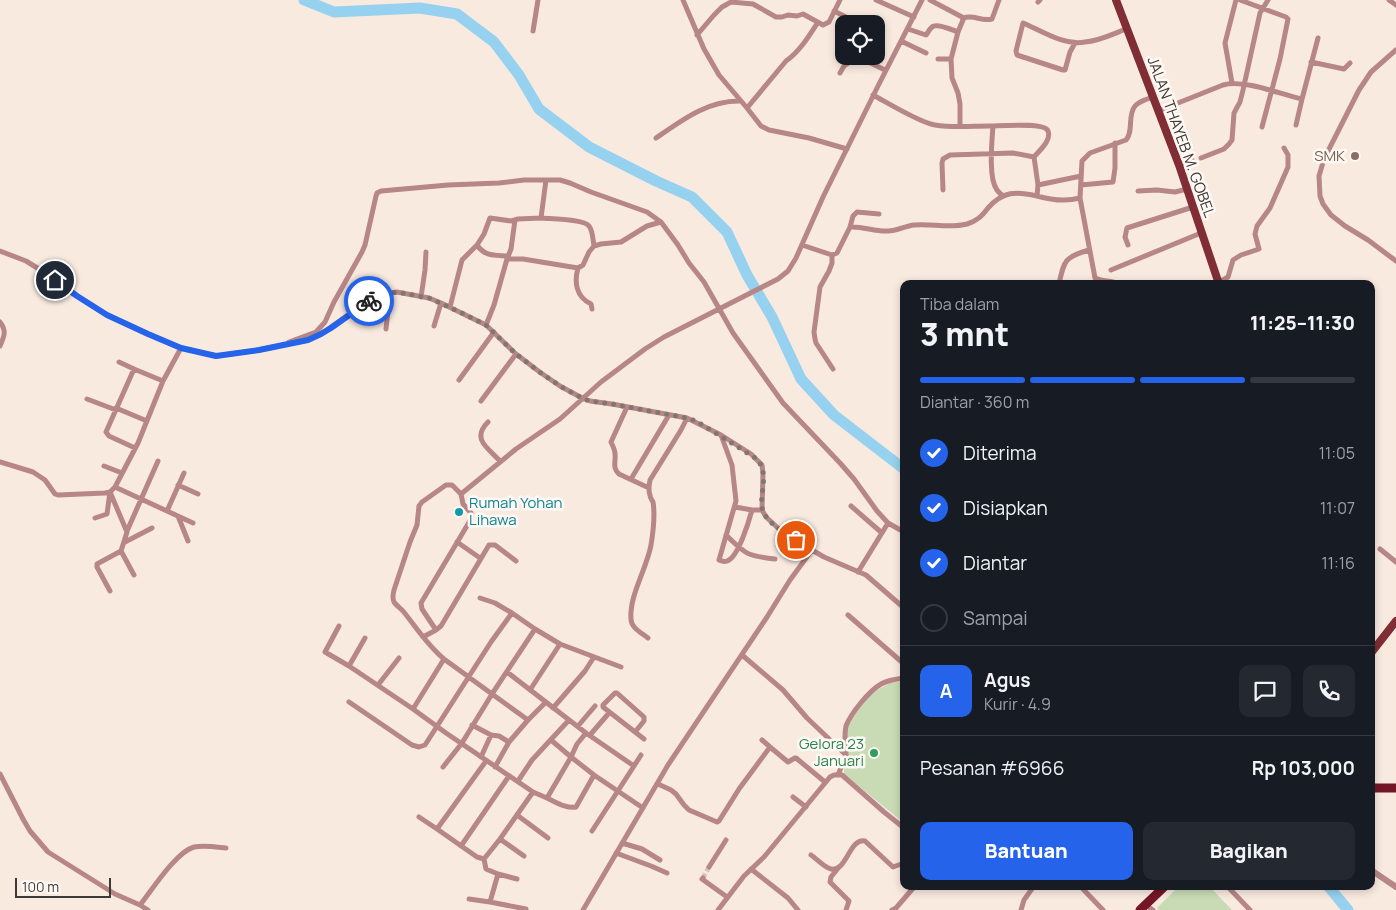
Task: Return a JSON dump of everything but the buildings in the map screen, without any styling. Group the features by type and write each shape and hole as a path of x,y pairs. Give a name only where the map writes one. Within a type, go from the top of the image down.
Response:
{"highway":[{"path":"1375,788 1396,788"},
{"path":"1140,910 1161,890"},
{"path":"1150,909 1168,890"}],"main road":[{"name":"JALAN THAYEB M. GOBEL","path":"1116,0 1179,165 1217,280"},
{"path":"1375,648 1396,621"}],"street":[{"path":"534,31 538,0"},
{"path":"683,0 697,35 719,76 761,126 769,130 809,138 847,149"},
{"path":"697,35 722,6 736,1 754,4 776,17 788,14 797,16 803,14 823,25 828,23 840,0"},
{"path":"876,0 914,17"},
{"path":"461,494 500,461 560,419 600,382 645,349 664,337 778,279 788,270 802,246 812,219 885,70 922,0"},
{"path":"930,0 963,18 971,16 987,20 992,19 999,0"},
{"path":"1232,83 1224,43 1236,0"},
{"path":"1240,0 1288,19 1262,128"},
{"path":"1201,158 1224,149 1232,140 1234,113 1240,102 1259,17 1268,0"},
{"path":"1389,0 1396,4"},
{"path":"834,11 842,15"},
{"path":"960,126 960,104 952,78 951,59 963,18"},
{"path":"747,108 786,61 802,45 818,22"},
{"path":"1075,43 1070,52 1065,70 1017,55 1016,51 1023,23 1050,35 1075,43 1090,42 1126,29"},
{"path":"908,29 926,35 931,27 936,26 958,32"},
{"path":"1296,125 1318,38"},
{"path":"901,41 926,53"},
{"path":"1396,50 1371,72 1359,90 1324,159 1320,176 1320,196 1323,204 1331,214 1345,226 1396,261"},
{"path":"938,58 951,59"},
{"path":"1311,62 1344,69 1350,63"},
{"path":"840,74 845,65"},
{"path":"875,65 885,70"},
{"path":"1158,111 1232,83 1244,84 1302,99"},
{"path":"873,95 936,126 1045,127 1048,130 1048,139 1034,157 1038,185 1037,196"},
{"path":"1104,280 1096,279 1089,250 1080,198 1082,161 1089,154 1126,140 1129,137 1130,119 1134,107 1136,104 1153,97"},
{"path":"656,138 705,107 730,100 741,101"},
{"path":"993,126 991,154 994,182 997,190 1003,196"},
{"path":"1081,185 1113,182 1115,143"},
{"path":"1223,280 1228,277 1232,260 1259,249 1255,234 1257,226 1270,208 1288,167 1288,155 1284,148"},
{"path":"943,190 942,163 945,157 950,155 1013,153 1034,157"},
{"path":"1179,165 1192,160"},
{"path":"1038,185 1081,176"},
{"path":"541,218 546,180"},
{"path":"285,345 292,340 316,332 325,322 364,249 378,192 386,189 546,180 560,180 570,183 647,212 661,222 704,282 751,359 783,403 854,479 876,511 888,523 900,530"},
{"path":"1138,191 1176,192 1187,189"},
{"path":"850,227 889,231 913,225 943,227 966,224 975,222 990,206 1003,196 1016,193 1057,200 1080,198"},
{"path":"1128,245 1124,237 1127,228 1193,207"},
{"path":"832,256 837,253 850,227 853,216 857,212 879,214"},
{"path":"450,307 462,260 477,245 484,234 490,218 505,221 541,218 586,224 590,228 594,246"},
{"path":"486,325 508,258 515,220"},
{"path":"477,245 486,254 578,268 583,265 594,246 620,242 647,226 661,222"},
{"path":"1111,270 1202,233"},
{"path":"802,246 832,256"},
{"path":"1060,280 1062,269 1070,257 1089,250"},
{"path":"0,251 26,261 107,315 181,348 216,356 308,340 321,334 373,298 390,293 397,292 441,303 486,325 516,354 560,386 582,398 687,418 751,454 762,465 764,487 762,510 766,517 779,529 812,550 858,572 874,582 900,605"},
{"path":"422,297 426,252"},
{"path":"832,256 832,263 820,288 814,338 833,370"},
{"path":"578,268 576,280 579,294 591,304 592,309"},
{"path":"386,329 390,293"},
{"path":"434,326 441,303"},
{"path":"0,322 5,332 0,346"},
{"path":"459,380 494,332"},
{"path":"95,518 107,514 113,490 135,448 163,381 181,348"},
{"path":"481,401 516,354"},
{"path":"119,362 163,381"},
{"path":"134,369 106,432 107,435 135,448"},
{"path":"87,399 147,420"},
{"path":"627,407 612,442 615,451 614,467 616,472 649,488"},
{"path":"631,479 669,415"},
{"path":"648,638 634,627 630,617 631,607 651,545 653,502 649,488 650,480 687,418"},
{"path":"488,422 481,431 481,441 500,461"},
{"path":"721,436 732,465 736,501 719,560 728,561 734,556 749,524 752,510"},
{"path":"110,591 97,564 121,551 127,531 158,461"},
{"path":"0,462 33,472 44,480 56,494 93,494 113,490 142,500 193,523"},
{"path":"104,466 122,474"},
{"path":"167,511 184,473"},
{"path":"178,485 198,494"},
{"path":"436,630 422,609 421,603 471,516 471,513 463,504 461,494 452,486 446,485 419,506 417,525 394,590 393,597 395,603 437,653 528,720"},
{"path":"113,490 127,531"},
{"path":"851,506 882,534"},
{"path":"735,507 762,510"},
{"path":"178,516 188,541"},
{"path":"858,572 888,523"},
{"path":"124,543 152,528"},
{"path":"726,535 738,547 749,554 760,558 775,559"},
{"path":"457,542 480,558"},
{"path":"423,637 440,626 487,546 495,545 516,561"},
{"path":"583,910 668,765 790,580 812,550"},
{"path":"1380,550 1396,562"},
{"path":"121,551 134,575"},
{"path":"480,598 495,603 560,644 621,667"},
{"path":"349,702 415,746 422,747 512,613"},
{"path":"848,615 900,660"},
{"path":"339,626 325,652 378,685 533,792 573,808 576,807 594,775"},
{"path":"443,768 462,743 535,629"},
{"path":"349,666 365,638"},
{"path":"530,690 560,644"},
{"path":"742,655 783,690 807,718 846,755"},
{"path":"553,708 585,671 594,657"},
{"path":"378,685 399,658"},
{"path":"413,709 444,659"},
{"path":"507,672 569,720 634,766"},
{"path":"838,775 846,755 846,727 856,709 872,691 883,683 900,679"},
{"path":"635,732 644,721 644,717 617,693 613,694 603,707 609,713 644,739"},
{"path":"495,767 509,742 546,702"},
{"path":"578,726 595,706"},
{"path":"547,798 577,744 609,713"},
{"path":"518,781 532,760 569,720"},
{"path":"472,725 509,742"},
{"path":"481,757 491,735"},
{"path":"551,740 594,775 643,808"},
{"path":"762,740 788,762 794,758 798,760 825,782"},
{"path":"658,784 676,794 689,810 717,822 770,747"},
{"path":"592,832 641,755"},
{"path":"437,829 486,760"},
{"path":"0,774 27,825 48,852 115,894 148,910"},
{"path":"718,910 830,777 842,775 900,825"},
{"path":"461,846 509,776"},
{"path":"517,879 486,869 484,859 533,792"},
{"path":"793,797 806,807"},
{"path":"517,815 548,838"},
{"path":"419,818 477,857 484,859"},
{"path":"500,839 524,856"},
{"path":"709,867 726,840"},
{"path":"846,910 850,902 830,882 831,877 847,858 856,842 865,841 892,867 900,864"},
{"path":"622,843 642,849 660,860"},
{"path":"140,905 168,868 180,856 192,848 206,846 226,848"},
{"path":"616,853 667,873"},
{"path":"812,855 829,869 840,866"},
{"path":"751,869 788,898 798,910"},
{"path":"1375,873 1396,887"},
{"path":"490,902 498,874"},
{"path":"703,878 727,897"},
{"path":"892,910 912,890"},
{"path":"1021,910 1024,900 1031,890"},
{"path":"1084,890 1104,910"},
{"path":"1230,890 1250,910"},
{"path":"469,899 526,910"}],"green space":[{"name":"Gelora 23 Januari","path":"900,682 900,820 844,774 844,732 853,715 872,693 890,683"},
{"path":"1175,890 1213,890 1232,910 1159,910 1157,908"}],"waterway":[{"path":"304,0 334,12 420,8 457,14 494,42 519,75 539,109 589,147 692,197 727,232 747,275 772,317 801,379 834,415 900,466"},
{"path":"1331,890 1348,910"}],"tunnel":[{"path":"703,878 709,867"}],"way so far":[{"path":"369,301 383,294 397,292 429,298 486,325 516,354 560,386 582,398 696,421 757,459 762,465 763,473 762,510 766,517 779,529 796,540"}],"place":[{"name":"SMK","path":"1355,156"},
{"name":"Rumah Yohan Lihawa","path":"459,512"},
{"name":"Gelora 23 Januari","path":"874,753"}],"route":[{"path":"55,280 107,315 181,348 216,356 308,340 331,328 369,301"}]}
